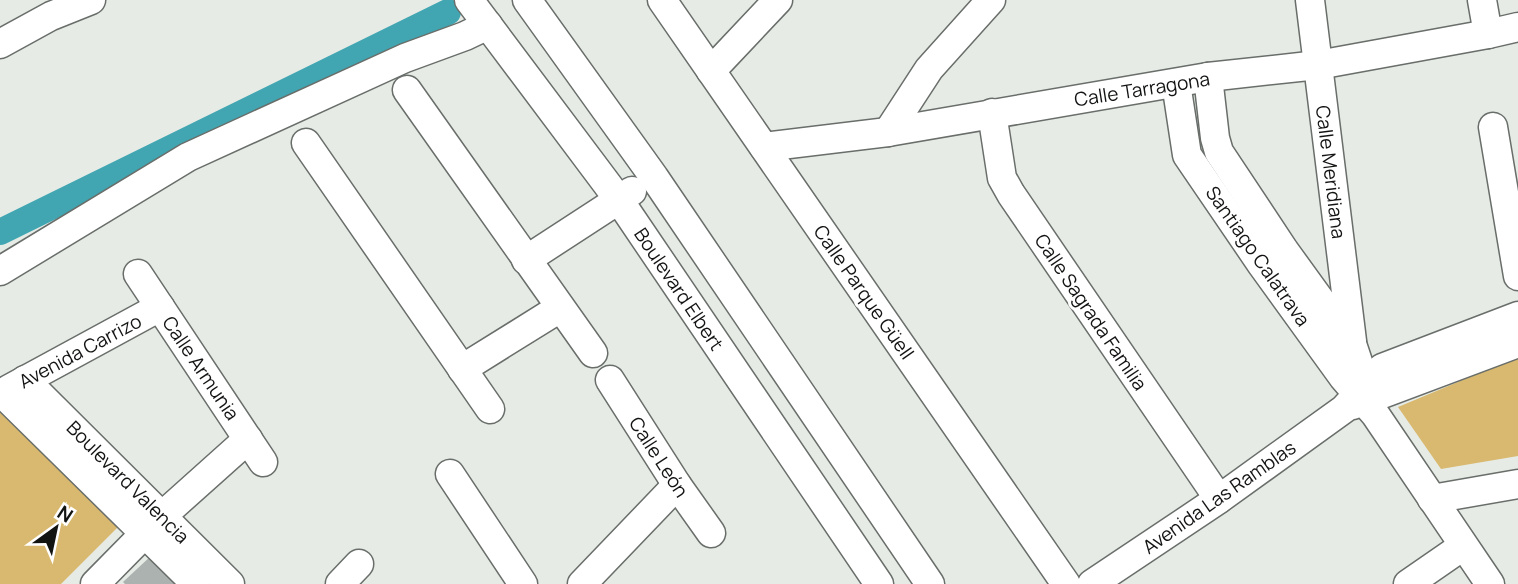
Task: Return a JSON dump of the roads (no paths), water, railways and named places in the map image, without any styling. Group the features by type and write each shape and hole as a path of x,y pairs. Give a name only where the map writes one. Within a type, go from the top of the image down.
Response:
{"street":[{"path":"0,44 45,8 91,0"},
{"name":"Boulevard Elbert","path":"469,0 619,200 879,584"},
{"path":"527,0 654,177 930,584"},
{"name":"Calle Parque Güell","path":"662,0 1066,584"},
{"path":"711,71 778,0"},
{"path":"888,132 929,69 991,0"},
{"name":"Calle Meridiana","path":"1310,0 1352,344"},
{"path":"1482,0 1488,34"},
{"path":"0,271 188,158 405,58 488,25"},
{"name":"Calle Tarragona","path":"764,147 888,132 1208,77 1318,65 1518,27"},
{"path":"1208,77 1219,152 1273,257 1352,344 1363,400 1490,584"},
{"name":"Santiago Calatrava","path":"1176,83 1187,155 1273,257 1343,377 1363,400"},
{"path":"407,90 593,353"},
{"name":"Calle Sagrada Familia","path":"992,113 1002,177 1011,194 1219,499"},
{"path":"1493,127 1518,276"},
{"path":"306,143 491,409"},
{"path":"526,260 654,177"},
{"name":"Calle Armunia","path":"138,274 256,451 153,524"},
{"name":"Avenida Carrizo","path":"9,389 160,307"},
{"path":"462,369 560,308"},
{"name":"Avenida Las Ramblas","path":"1363,400 1382,368 1518,316"},
{"name":"Avenida Las Ramblas","path":"1092,584 1363,400 1518,343"},
{"name":"Calle León","path":"610,380 710,533"},
{"name":"Boulevard Valencia","path":"9,389 153,524 230,584"},
{"path":"450,474 523,584"},
{"path":"1432,499 1518,484"},
{"path":"582,584 677,485"},
{"path":"94,584 153,524"},
{"name":"Boulevard Valencia","path":"153,524 196,584"},
{"path":"1408,584 1463,546"}],"waterway":[{"path":"0,232 448,12"}]}
